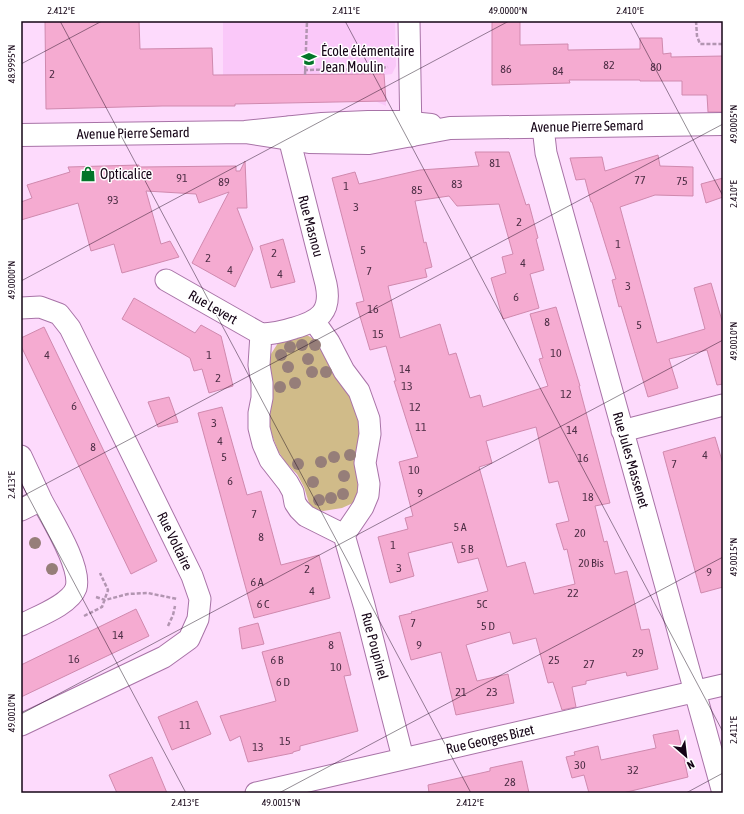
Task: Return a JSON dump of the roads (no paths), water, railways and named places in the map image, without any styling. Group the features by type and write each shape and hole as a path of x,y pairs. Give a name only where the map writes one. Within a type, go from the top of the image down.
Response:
{"main road":[{"name":"Avenue Pierre Semard","path":"21,135 245,132 289,133 368,122 411,129 723,124"}],"street":[{"path":"409,21 411,129"},
{"name":"Rue Jules Massenet","path":"543,127 546,153 723,793"},
{"name":"Rue Masnou","path":"289,133 328,292 327,301 323,312 314,321"},
{"name":"Rue Levert","path":"166,280 261,334"},
{"name":"Rue Voltaire","path":"21,308 40,307 59,314 70,328 192,576 200,599 198,619 189,639 164,658 21,725"},
{"path":"314,321 329,342 344,371 359,391 369,419 370,434 365,463 369,484 368,494 363,507 344,535 306,516 298,509 293,492 288,483 270,460 258,428 262,398 262,383 259,365 261,334 276,334 314,321"},
{"path":"622,431 723,405"},
{"path":"21,456 72,560 77,575 76,588 66,601 56,608 21,625"},
{"path":"21,510 42,500"},
{"name":"Rue Poupinel","path":"344,535 366,612 404,758"},
{"name":"Rue Georges Bizet","path":"256,793 723,686"}],"place":[{"name":"École élémentaire Jean Moulin","path":"309,59"},
{"name":"Opticalice","path":"88,174"}]}
